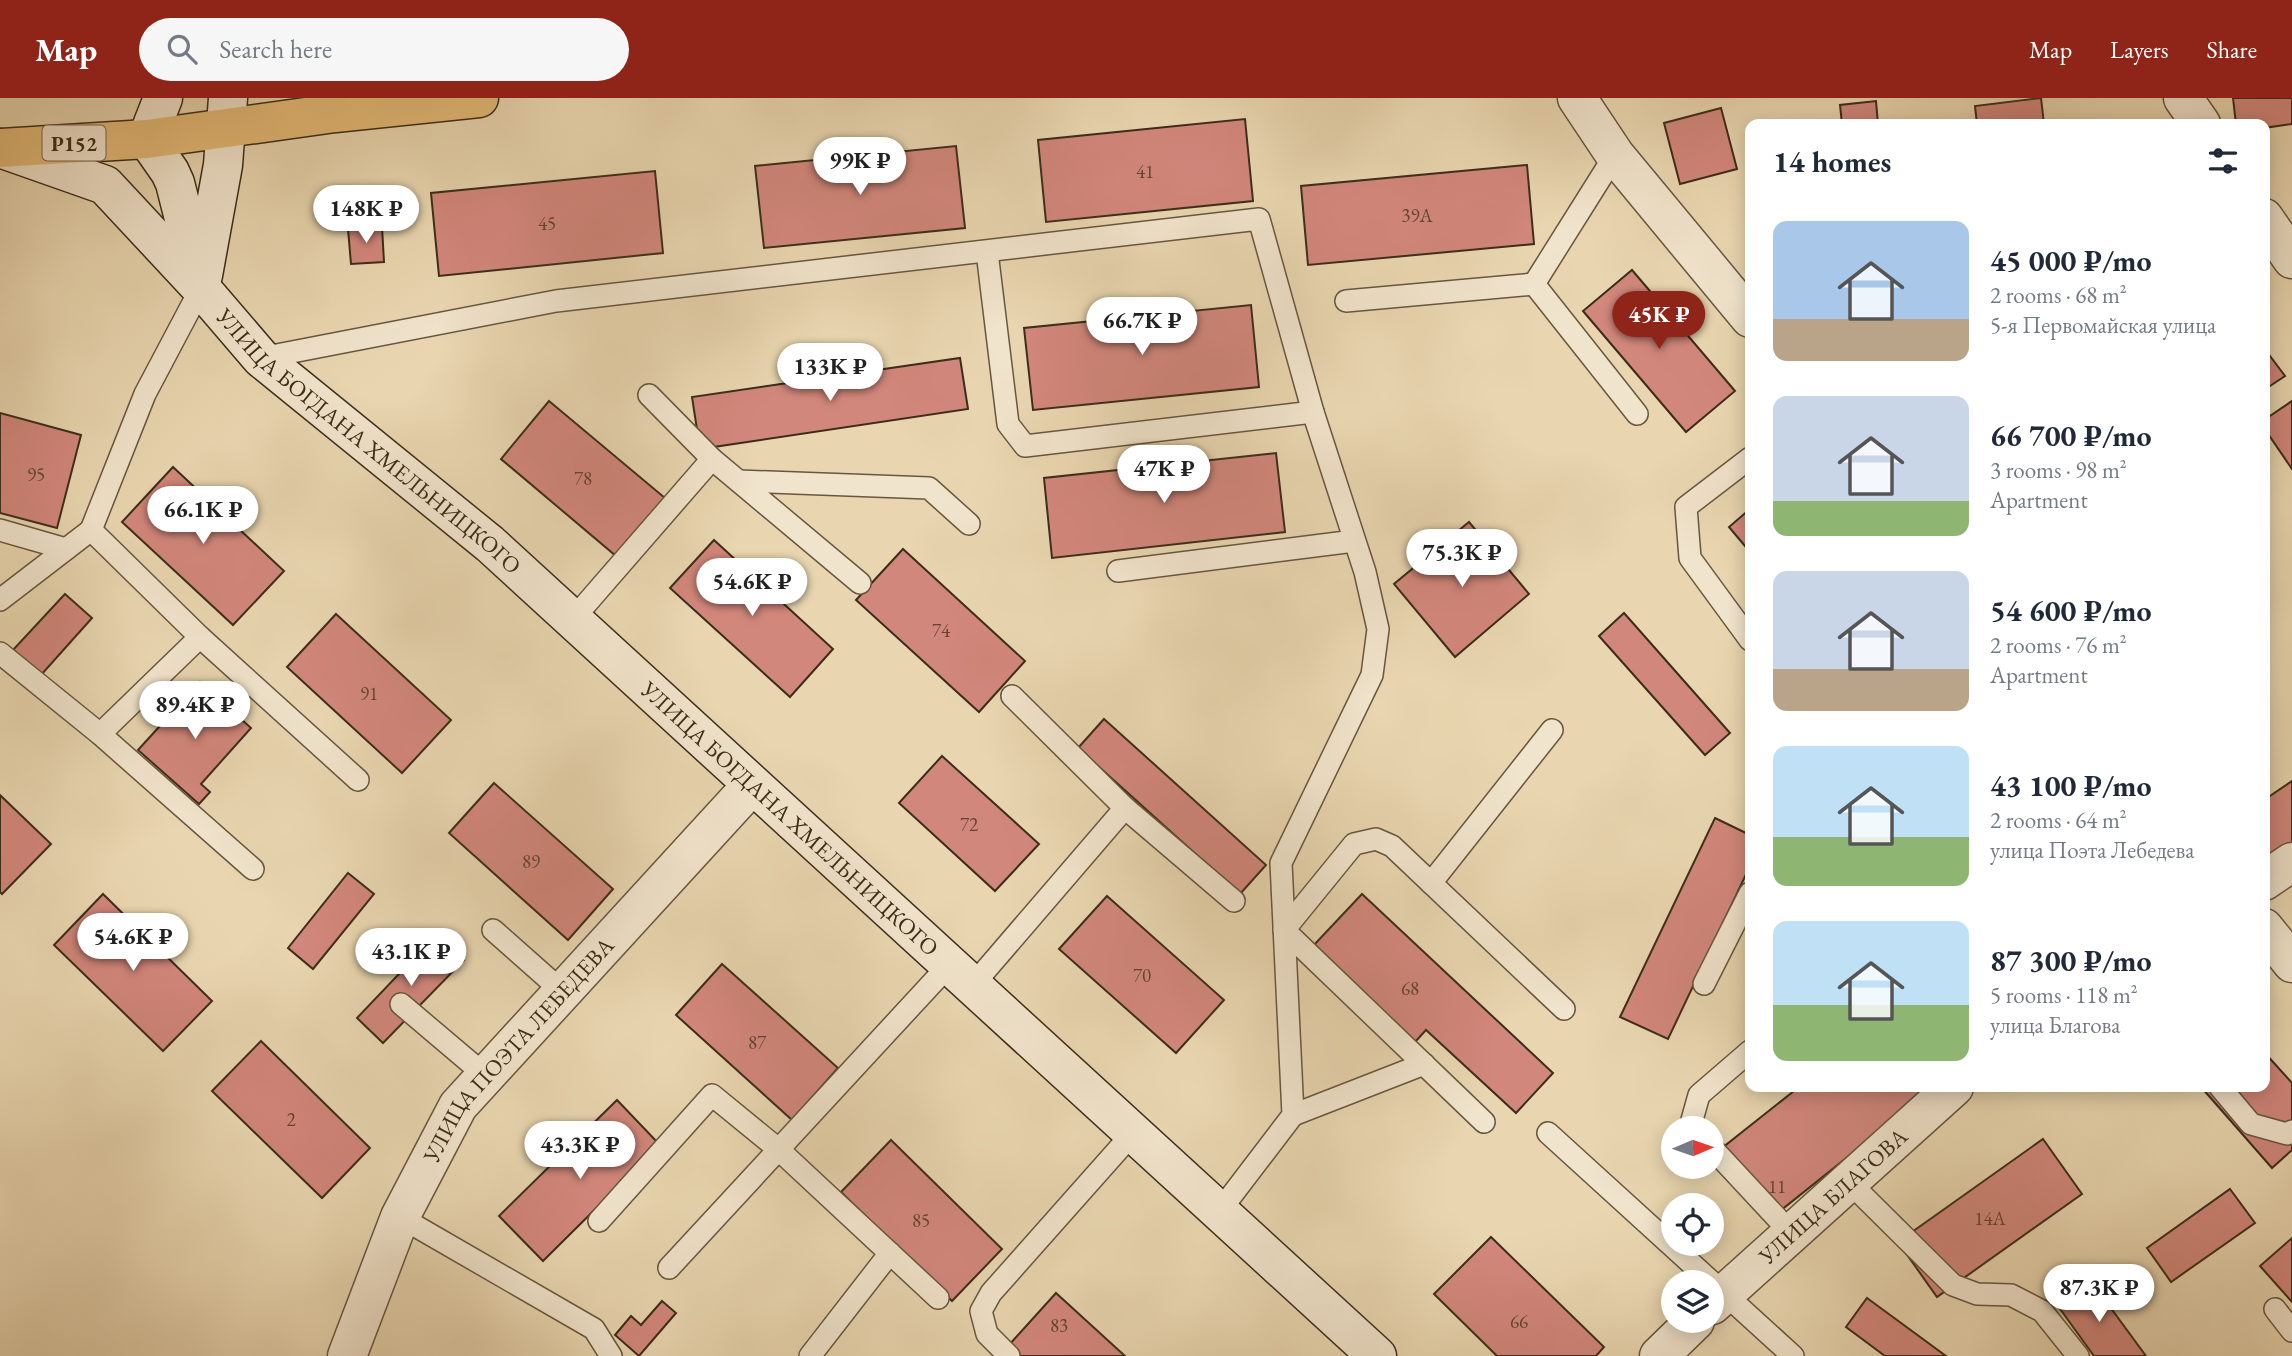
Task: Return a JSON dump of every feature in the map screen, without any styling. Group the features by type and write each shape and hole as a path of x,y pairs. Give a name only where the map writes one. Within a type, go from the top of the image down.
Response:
{"main road":[{"path":"147,139 163,98"},
{"name":"Р152","path":"0,148 147,139 226,114 335,113 479,98"},
{"path":"1577,98 1615,155 1745,312"},
{"path":"2183,98 2198,119"},
{"name":"УЛИЦА БОГДАНА ХМЕЛЬНИЦКОГО","path":"201,288 223,165 226,114"},
{"name":"УЛИЦА БОГДАНА ХМЕЛЬНИЦКОГО","path":"147,139 175,183 201,288"},
{"name":"УЛИЦА БОГДАНА ХМЕЛЬНИЦКОГО","path":"0,148 105,185 201,288 261,358 490,544 1377,1356"},
{"path":"2270,227 2292,259"},
{"name":"УЛИЦА ПОЭТА ЛЕБЕДЕВА","path":"347,1356 400,1217 458,1106 752,785"},
{"path":"2270,877 2292,862"},
{"path":"2270,936 2292,963"},
{"name":"УЛИЦА БЛАГОВА","path":"1724,1294 1948,1092"},
{"path":"1659,1356 1683,1333"}],"lane":[{"path":"1534,284 1615,155"},
{"path":"261,358 556,301 1259,219 1313,412 1365,572 1378,629 1372,675 1281,863 1293,1115"},
{"path":"987,252 1008,424 1025,446 1313,412"},
{"path":"1346,301 1534,284"},
{"path":"1534,284 1637,414"},
{"path":"0,600 91,530 145,394 201,288"},
{"path":"649,395 712,459 860,583"},
{"path":"573,619 712,459"},
{"path":"1745,462 1686,507 1690,558 1745,633"},
{"path":"739,481 929,488 969,524"},
{"path":"0,530 66,549"},
{"path":"91,530 200,637 358,780"},
{"path":"1118,571 1354,541"},
{"path":"100,734 200,637"},
{"path":"0,653 100,734 253,869"},
{"path":"1012,696 1125,808 1234,901"},
{"path":"1431,883 1552,730"},
{"path":"669,1268 778,1149 960,975 1125,808"},
{"path":"1284,930 1354,844 1376,839 1392,846 1564,1009"},
{"path":"1704,984 1745,902"},
{"path":"493,930 563,992"},
{"path":"1284,930 1485,1122"},
{"path":"401,1004 485,1076"},
{"path":"1693,1116 1699,1095 1745,1055"},
{"path":"1219,1212 1293,1115 1424,1064"},
{"path":"2224,1092 2251,1124 2287,1134 2292,1131"},
{"path":"599,1221 712,1095 778,1149 938,1298"},
{"path":"1009,1356 987,1334 981,1311 991,1293 1133,1133"},
{"path":"1548,1133 1688,1270"},
{"path":"1724,1161 1791,1233"},
{"path":"1849,1182 1953,1285 1977,1294 2011,1295 2042,1311 2078,1356"},
{"path":"400,1217 594,1329 611,1356"},
{"path":"810,1356 890,1253"},
{"path":"1724,1304 1793,1356"},
{"path":"2275,1309 2292,1331"}],"building":[{"path":"2041,98 2043,119 1976,119 1975,106"},
{"path":"2233,98 2292,98 2292,124 2270,127 2270,119 2235,119"},
{"path":"1876,101 1878,119 1841,119 1840,105"},
{"path":"1721,108 1737,169 1680,184 1664,123"},
{"path":"1245,119 1253,201 1046,222 1038,140"},
{"path":"956,146 965,228 764,248 755,166"},
{"path":"1527,165 1534,244 1308,265 1301,186"},
{"path":"655,171 663,253 439,276 431,193"},
{"path":"382,227 384,262 351,264 348,229"},
{"path":"1632,270 1735,391 1686,432 1583,311"},
{"path":"1251,305 1259,387 1033,410 1024,328"},
{"path":"2270,356 2285,376 2270,386"},
{"path":"960,358 968,409 700,449 692,397"},
{"path":"549,401 665,498 616,556 501,459"},
{"path":"2292,401 2292,469 2270,437 2270,416"},
{"path":"0,413 81,435 57,528 0,513"},
{"path":"1276,453 1285,532 1052,558 1044,478"},
{"path":"173,467 284,571 233,625 122,522"},
{"path":"1745,513 1745,546 1729,527"},
{"path":"1469,522 1529,594 1455,657 1394,584"},
{"path":"714,540 833,649 790,697 670,588"},
{"path":"903,549 1025,661 979,712 856,600"},
{"path":"65,594 92,618 41,675 13,650"},
{"path":"1624,613 1730,733 1705,755 1599,636"},
{"path":"336,614 451,720 402,773 287,667"},
{"path":"200,682 251,728 201,784 210,792 199,804 138,750"},
{"path":"1104,719 1266,865 1240,894 1078,748"},
{"path":"942,756 1039,844 995,891 899,803"},
{"path":"2292,781 2292,851 2270,866 2270,796"},
{"path":"494,783 613,889 568,940 449,833"},
{"path":"0,795 51,844 2,894 0,892"},
{"path":"1715,818 1745,833 1745,877 1668,1039 1620,1017"},
{"path":"348,873 374,894 313,969 288,948"},
{"path":"103,894 212,1001 163,1051 54,945"},
{"path":"1362,894 1553,1073 1516,1113 1426,1030 1415,1042 1313,946"},
{"path":"1107,896 1224,1000 1176,1053 1059,949"},
{"path":"437,934 464,960 383,1043 357,1018"},
{"path":"722,964 838,1068 792,1120 676,1015"},
{"path":"261,1041 370,1148 322,1198 212,1091"},
{"path":"2270,1059 2292,1083 2292,1150 2272,1168 2205,1092 2270,1092"},
{"path":"1793,1092 1921,1092 1924,1096 1770,1219 1724,1161 1724,1146"},
{"path":"617,1100 660,1145 543,1261 499,1216"},
{"path":"2043,1139 2082,1194 1937,1297 1898,1242"},
{"path":"891,1140 1002,1249 952,1301 841,1192"},
{"path":"2230,1189 2255,1223 2171,1282 2147,1248"},
{"path":"1491,1237 1604,1347 1596,1356 1497,1356 1434,1294"},
{"path":"2292,1238 2292,1302 2260,1266"},
{"path":"2091,1281 2146,1356 2094,1356 2058,1306"},
{"path":"1056,1293 1125,1356 999,1356"},
{"path":"1867,1298 1946,1356 1885,1356 1846,1327"},
{"path":"662,1301 676,1313 639,1356 615,1335 631,1316 641,1325"}]}
